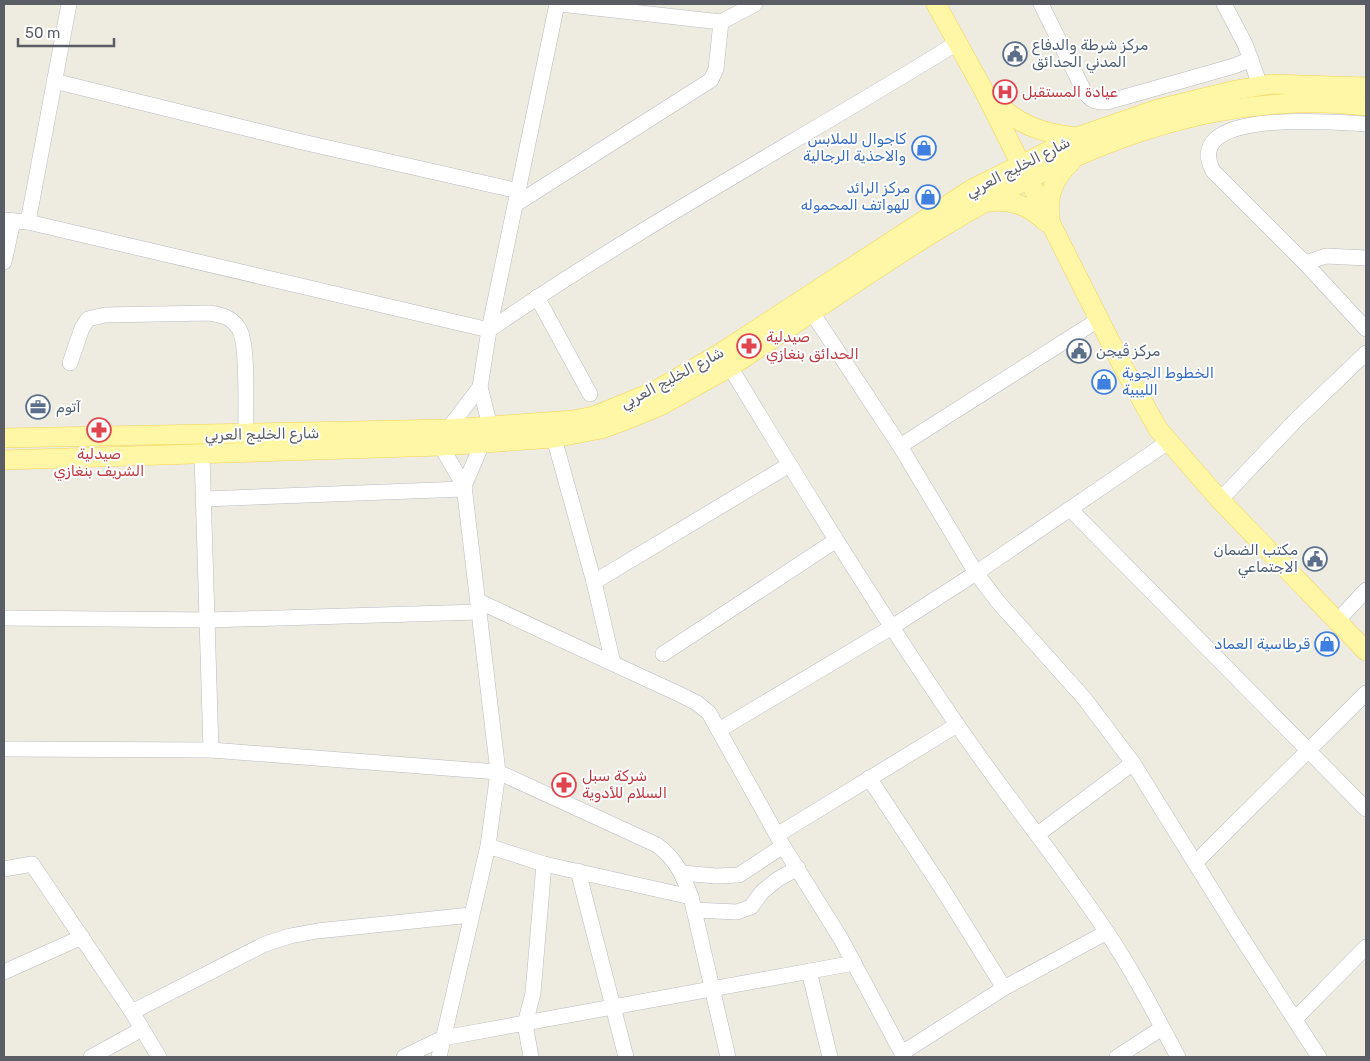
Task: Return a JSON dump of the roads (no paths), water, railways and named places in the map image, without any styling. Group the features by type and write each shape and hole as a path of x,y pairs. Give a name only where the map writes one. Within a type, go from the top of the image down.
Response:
{"main road":[{"path":"936,4 984,91 1050,226 1146,409 1168,442 1220,500 1366,651"},
{"name":"شارع الخليج العربي","path":"4,460 202,455 445,437 490,426 580,419 627,404 719,354 972,189 1023,171 1158,109 1202,97 1260,86 1366,87"},
{"path":"984,91 1011,116 1024,125 1077,146 1055,180 1048,206 1050,226"},
{"name":"شارع الخليج العربي","path":"1077,146 1124,138 1205,115 1278,104 1366,106"},
{"name":"شارع الخليج العربي","path":"4,438 246,434 445,437 482,444 554,438 601,429 662,405 730,367 981,202 1023,171"},
{"path":"981,202 1001,200 1018,204 1032,210 1050,226"}],"street":[{"path":"4,262 54,81 69,4"},
{"path":"490,426 480,387 489,330 558,4 721,22 755,4"},
{"path":"1041,4 1088,98 1097,102 1107,102 1225,69 1250,59"},
{"path":"1224,4 1250,59 1260,86"},
{"path":"54,81 517,197 711,80 716,69 721,22"},
{"path":"15,221 489,330 537,297 957,43"},
{"path":"1366,124 1271,123 1235,129 1219,134 1211,143 1208,157 1213,171 1305,263 1366,329"},
{"path":"1305,263 1326,256 1366,258"},
{"path":"537,297 590,394"},
{"path":"811,312 900,446 976,573 999,603 1084,698 1133,764 1319,1057"},
{"path":"70,363 82,328 88,319 105,315 209,313 224,315 235,324 243,340 246,434"},
{"path":"900,446 1098,320"},
{"path":"1220,500 1296,420 1366,354"},
{"path":"730,367 835,541 957,725 1038,834 1107,932 1134,976 1178,1057"},
{"path":"439,1057 488,846 498,772 464,487 445,437 480,387"},
{"path":"554,438 594,582 613,663"},
{"path":"719,730 892,627 976,573 1168,442"},
{"path":"464,487 482,444"},
{"path":"202,455 205,499 211,750"},
{"path":"594,582 789,465"},
{"path":"205,499 464,487"},
{"path":"1070,509 1366,809"},
{"path":"663,654 835,541"},
{"path":"1337,621 1366,590"},
{"path":"4,618 208,620 479,607 613,663 697,703 709,713 719,730 780,841 854,963 903,1055 1004,988 1107,932"},
{"path":"1195,863 1366,693"},
{"path":"682,873 716,876 739,875 780,841 869,778 957,725"},
{"path":"4,749 211,750 498,772 657,845 668,852 682,873 692,904 710,989 728,1057"},
{"path":"1038,834 1133,764"},
{"path":"869,778 943,890 1004,988"},
{"path":"488,846 544,864 692,904 737,912 751,907 773,883 798,868"},
{"path":"4,869 29,863 32,864 132,1012 159,1057"},
{"path":"531,1057 525,1024 533,993 544,864"},
{"path":"578,872 626,1057"},
{"path":"132,1012 265,944 290,936 316,931 471,915"},
{"path":"4,972 82,937"},
{"path":"1295,1019 1366,947"},
{"path":"404,1057 443,1038 854,963"},
{"path":"808,971 830,1057"},
{"path":"1117,1057 1162,1028"},
{"path":"91,1057 142,1029"}],"place":[{"name":"مركز شرطة والدفاع المدني الحدائق","path":"1015,54"},
{"name":"عيادة المستقبل","path":"1005,92"},
{"name":"كاجوال للملابس والاحذية الرجالية","path":"924,148"},
{"name":"مركز الرائد للهواتف المحموله","path":"928,197"},
{"name":"صيدلية الحدائق بنغازي","path":"749,346"},
{"name":"مركز ڤيجن","path":"1079,351"},
{"name":"الخطوط الجوية الليبية","path":"1104,382"},
{"name":"آتوم","path":"38,407"},
{"name":"صيدلية الشريف بنغازي","path":"99,430"},
{"name":"مكتب الضمان الاجتماعي","path":"1315,559"},
{"name":"قرطاسية العماد","path":"1327,644"},
{"name":"شركة سبل السلام للأدوية","path":"564,785"}]}
